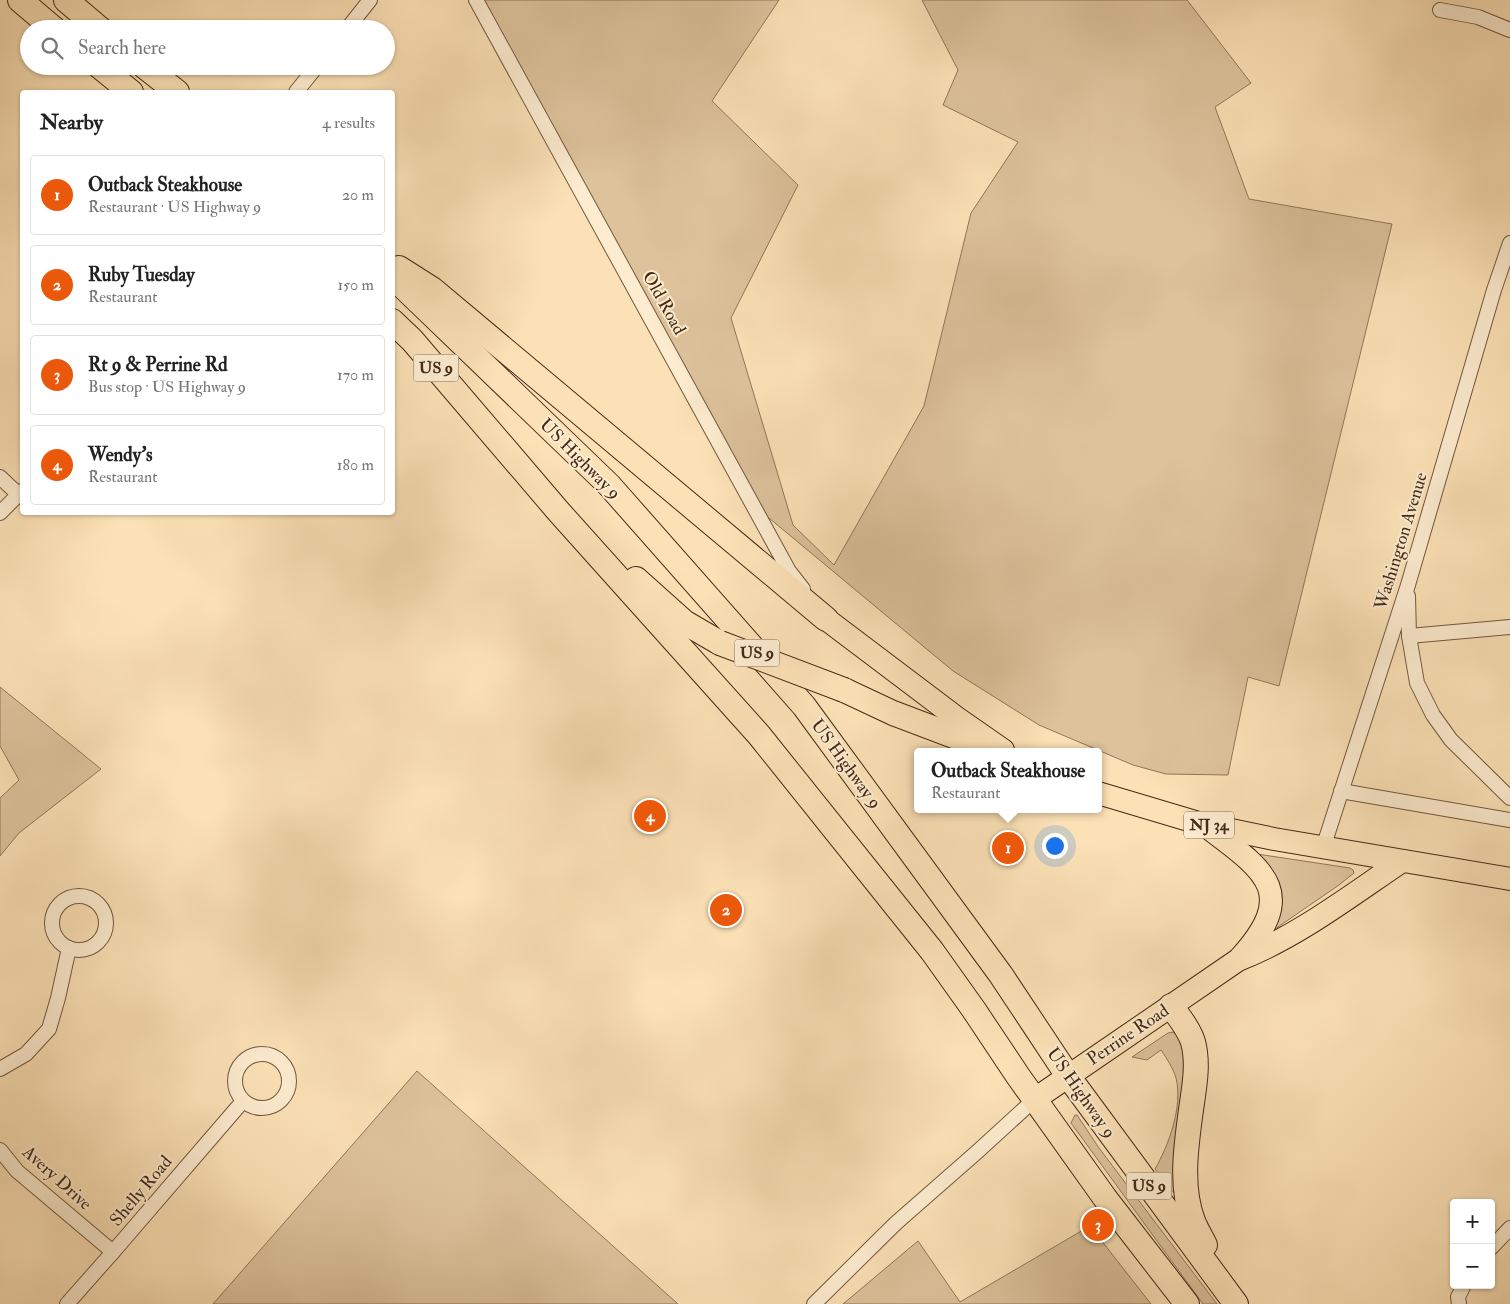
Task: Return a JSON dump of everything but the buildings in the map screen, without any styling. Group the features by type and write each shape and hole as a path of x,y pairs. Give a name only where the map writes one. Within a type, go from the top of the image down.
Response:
{"highway":[{"path":"20,0 43,20"},
{"path":"66,0 89,20"},
{"path":"110,75 129,90"},
{"path":"155,75 174,90"},
{"path":"395,266 432,289 826,619"},
{"name":"US Highway 9","path":"395,279 609,485 804,706 1001,975 1068,1076 1233,1300"},
{"name":"US 9","path":"395,323 412,340 559,512 759,735 932,952 1105,1198 1187,1304"},
{"path":"559,512 684,622 720,643 844,690 893,712 986,748"},
{"path":"1171,1006 1188,1030 1196,1057 1195,1079 1187,1134 1185,1186 1193,1220 1233,1300"}],"main road":[{"path":"826,619 957,718 1000,748"},
{"name":"NJ 34","path":"1102,793 1202,824 1323,848 1510,879"},
{"path":"1202,824 1256,867 1268,884 1272,900 1269,917 1257,939 1238,960"},
{"name":"Perrine Road","path":"1035,1099 1238,960 1266,949 1402,861"}],"street":[{"path":"354,20 370,0"},
{"name":"Old Road","path":"476,0 789,572 826,619"},
{"path":"1440,10 1478,16 1510,30"},
{"path":"298,90 310,75"},
{"name":"Washington Avenue","path":"1323,848 1408,585 1491,300 1510,243"},
{"path":"0,477 20,492"},
{"path":"0,513 20,494"},
{"path":"1408,585 1409,636 1417,683 1433,716 1451,740 1510,798"},
{"path":"1409,636 1510,626"},
{"path":"1341,791 1510,820"},
{"path":"0,1069 26,1054 49,1029 69,948"},
{"name":"Perrine Road","path":"814,1304 896,1223 1035,1099"},
{"name":"Shelly Road","path":"66,1304 243,1100"},
{"name":"Avery Drive","path":"0,1150 17,1171 113,1252"},
{"path":"1495,1244 1510,1228"},
{"path":"1459,1304 1458,1297 1462,1289"}],"shaded area":[{"path":"484,0 779,0 712,101 798,185 731,318 793,525 834,565 924,406 971,213 1018,142 943,105 958,70 922,0 1187,0 1251,83 1215,107 1249,199 1392,224 1279,686 1248,677 1228,775 1166,774 1133,765 1102,752 1102,748 1093,748 1039,725 953,671 751,503"},
{"path":"0,687 101,769 19,833 0,856 0,798 19,780 0,746"},
{"path":"1257,854 1350,868 1354,873 1275,929"},
{"path":"1173,1032 1186,1047 1175,1194 1155,1169 1170,1137 1176,1113 1178,1089 1176,1078 1172,1067 1161,1050 1147,1060 1132,1057 1168,1033"},
{"path":"417,1071 678,1304 213,1304"},
{"path":"1075,1115 1077,1115 1099,1148 1217,1304 1203,1304 1071,1123"},
{"path":"1090,1226 1151,1304 843,1304 918,1241 960,1302"}],"place":[{"name":"Wendy's","path":"650,816"},
{"name":"Outback Steakhouse","path":"1008,848"},
{"name":"Ruby Tuesday","path":"726,910"},
{"name":"Rt 9 & Perrine Rd","path":"1098,1225"}]}
